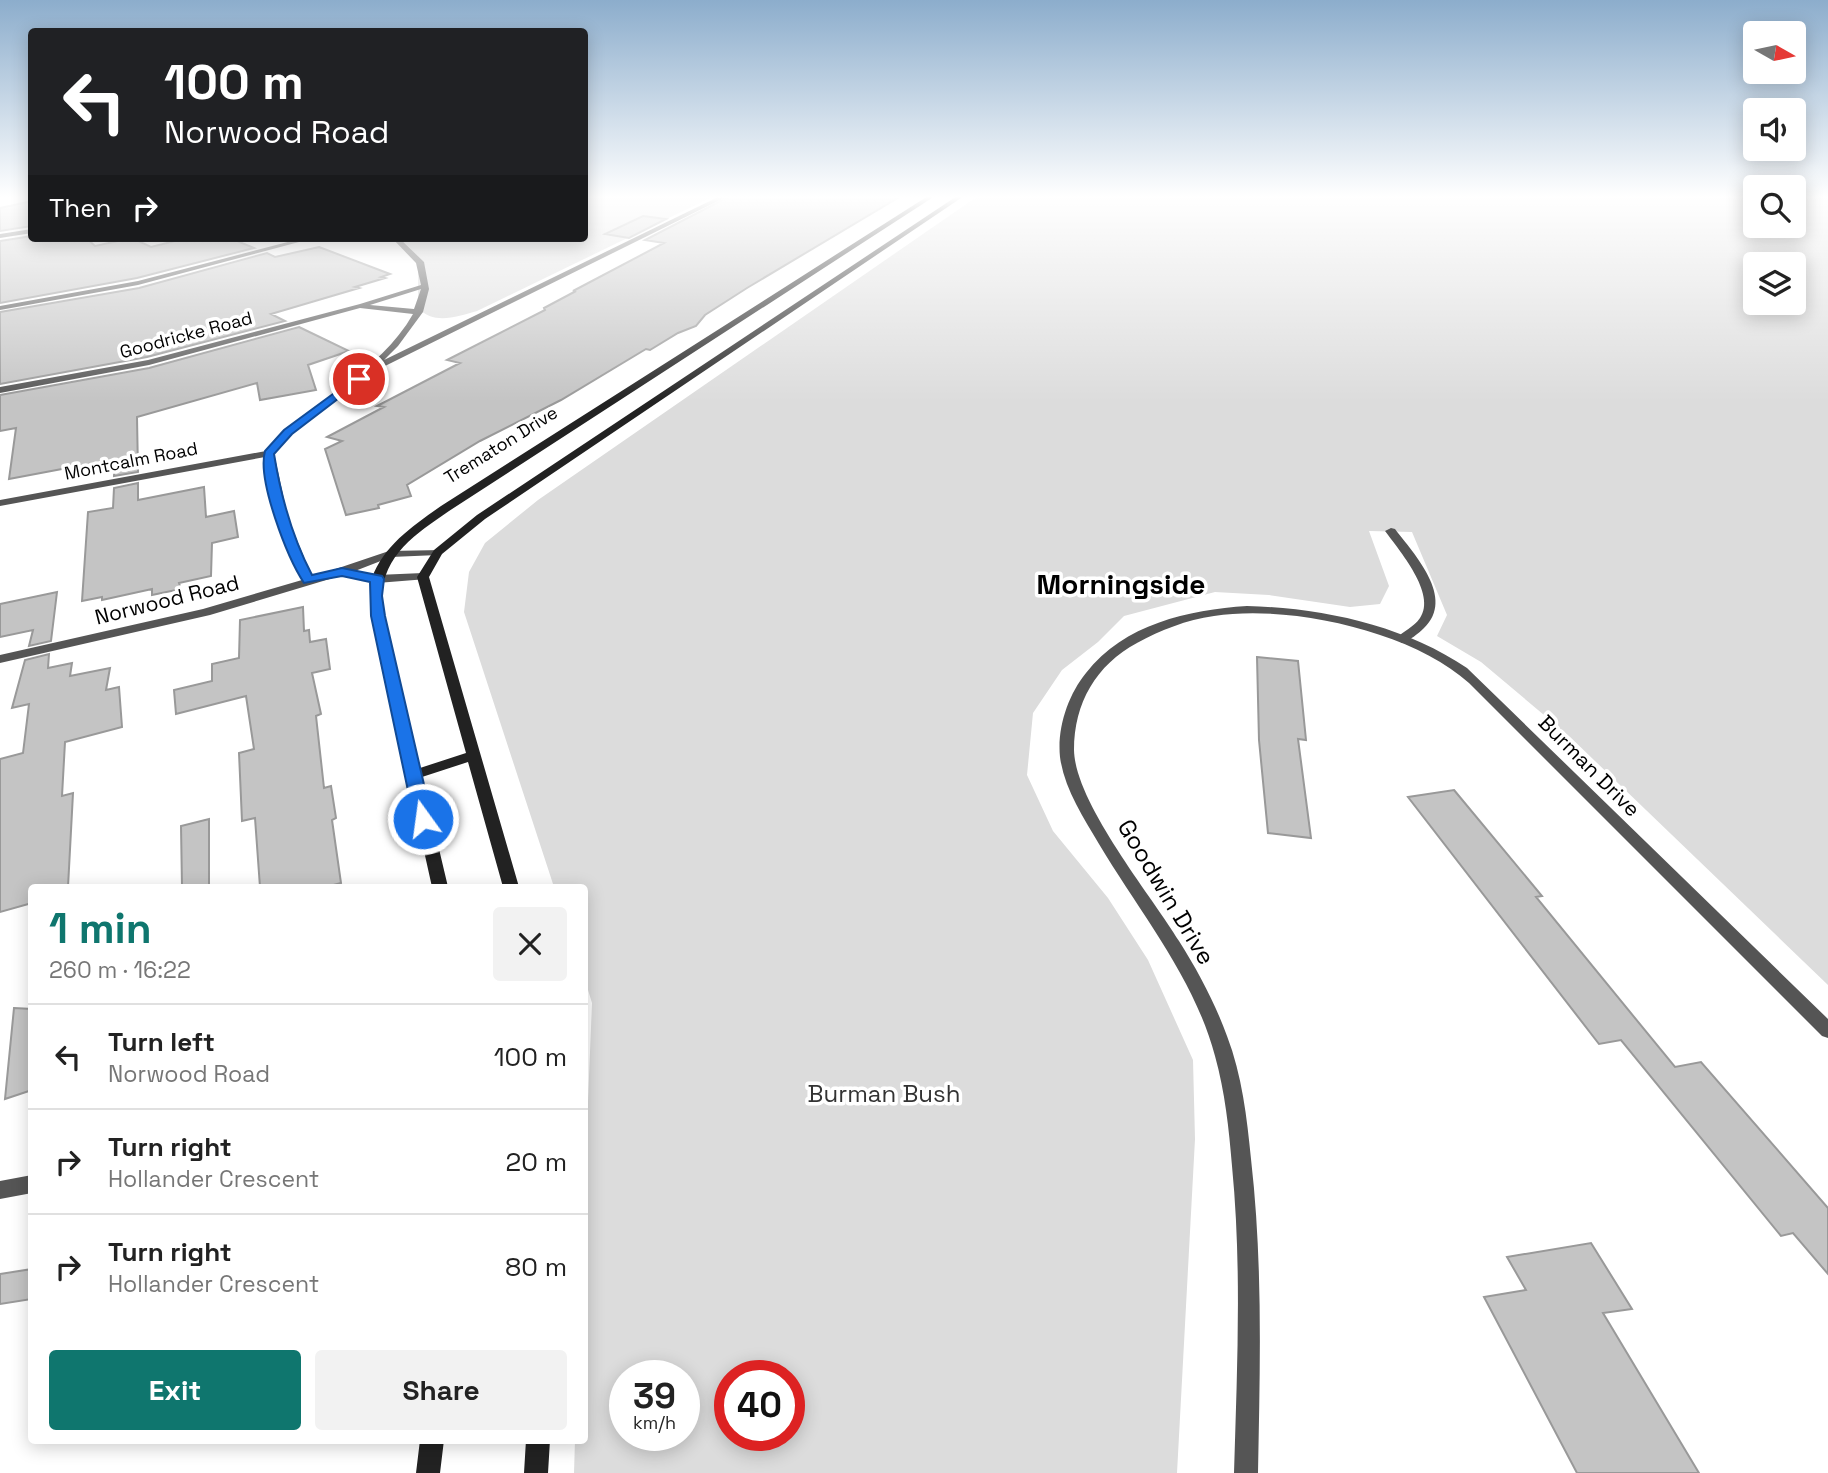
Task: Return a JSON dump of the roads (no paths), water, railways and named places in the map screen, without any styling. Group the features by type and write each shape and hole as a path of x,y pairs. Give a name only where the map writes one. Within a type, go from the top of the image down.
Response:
{"street":[{"path":"0,300 128,277 176,265"},
{"path":"0,308 138,283 208,265"},
{"path":"308,580 282,523 274,493 269,453 288,432 372,368 401,338 419,312 424,286 421,265"},
{"path":"372,368 584,265"},
{"name":"Trematon Drive","path":"439,884 412,775 378,616 375,596 377,579 389,554 453,504 827,265"},
{"path":"510,884 422,577 438,552 481,517 860,265"},
{"path":"128,277 138,283"},
{"path":"360,306 424,286"},
{"name":"Goodricke Road","path":"0,390 149,362 360,306 419,312"},
{"path":"763,306 791,311"},
{"path":"686,356 715,362"},
{"path":"550,442 583,450"},
{"name":"Montcalm Road","path":"0,503 269,453"},
{"path":"1391,531 1425,581 1430,599 1431,611 1424,622 1402,639"},
{"name":"Norwood Road","path":"0,659 205,612 342,572 389,554 438,552"},
{"name":"Norwood Road","path":"342,572 377,579 422,577"},
{"name":"Goodwin Drive","path":"1246,1473 1250,1270 1243,1173 1233,1089 1215,1027 1174,947 1077,791 1067,759 1070,716 1084,680 1108,655 1136,636 1184,617 1232,610 1279,609 1343,621 1402,639"},
{"name":"Burman Drive","path":"1402,639 1460,669 1828,1031"},
{"path":"412,775 472,755"},
{"path":"0,1190 28,1185"},
{"path":"428,1473 432,1444"},
{"path":"536,1473 538,1444"}],"district":[{"name":"Morningside","path":"1121,584"}],"park label":[{"name":"Burman Bush","path":"884,1094"}]}
